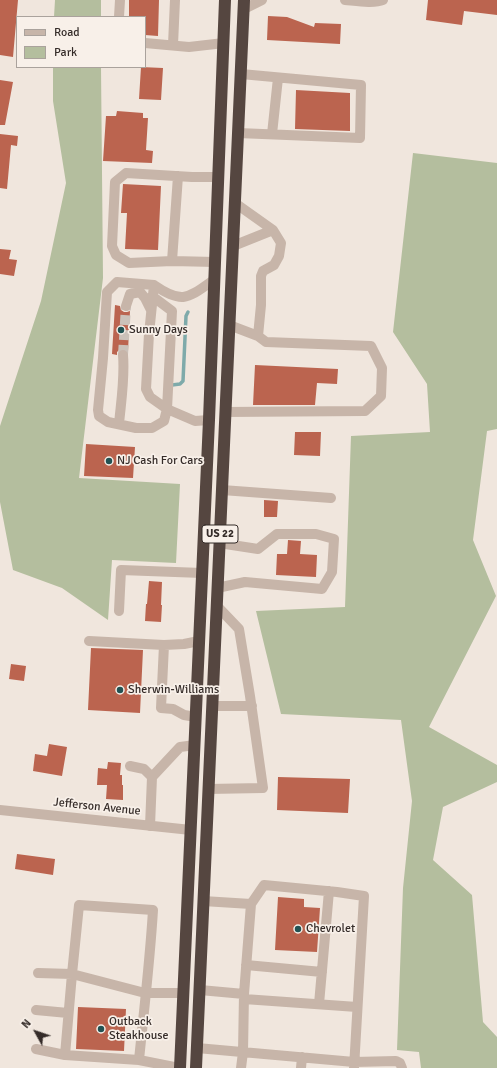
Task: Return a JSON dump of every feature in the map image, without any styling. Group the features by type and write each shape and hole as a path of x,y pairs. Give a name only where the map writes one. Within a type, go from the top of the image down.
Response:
{"highway":[{"name":"US 22","path":"180,1068 209,420 225,0"},
{"name":"US 22","path":"196,1068 244,4"}],"street":[{"path":"119,16 120,0"},
{"path":"173,45 175,0"},
{"path":"244,4 262,0"},
{"path":"345,0 371,2 383,0"},
{"path":"146,43 189,47 224,42"},
{"path":"238,133 360,138 361,85 241,74"},
{"path":"272,134 278,78"},
{"path":"215,262 129,263 116,255 112,246 115,182 126,173 218,177"},
{"path":"172,262 178,176"},
{"path":"235,203 273,230 281,242 280,256 274,265 263,271 261,276 261,305 258,336"},
{"path":"233,246 273,230"},
{"path":"152,296 172,311 167,409 164,421 152,428 136,428 108,422 99,416 98,410 107,292 117,282 154,285 177,297 186,297 214,279"},
{"path":"154,285 146,389 150,397 167,409 195,421 209,420"},
{"path":"126,306 130,294 140,292 151,310"},
{"path":"225,412 366,411 381,396 382,368 371,346 266,342 258,336 229,325"},
{"path":"119,424 123,375 122,355"},
{"path":"222,490 330,498"},
{"path":"217,588 245,582 322,589 332,572 334,539 316,534 277,534 258,549 220,543"},
{"path":"119,611 121,570 202,573"},
{"path":"208,789 263,788 240,629 217,606"},
{"path":"89,641 164,645 184,644 199,641"},
{"path":"164,645 161,708 173,709 196,717"},
{"path":"212,706 252,706"},
{"path":"150,826 152,777 180,747 195,745"},
{"path":"130,766 144,769 152,777"},
{"name":"Jefferson Avenue","path":"0,810 191,830"},
{"path":"241,1068 243,1052 244,996 251,904 264,885 333,891 364,896 354,1065"},
{"path":"319,1004 333,891"},
{"path":"203,901 251,904"},
{"path":"65,1055 79,905 153,910 140,1060"},
{"path":"246,965 322,972"},
{"path":"38,973 72,974 145,993 184,993"},
{"path":"200,990 244,996 357,1007"},
{"path":"36,1010 68,1013"},
{"path":"197,1048 302,1057 354,1065 396,1061 400,1063 402,1068"},
{"path":"36,1050 65,1055 140,1060 180,1068"},
{"path":"301,1068 302,1057"}],"green space":[{"path":"55,0 101,0 101,16 54,16"},
{"path":"53,68 101,68 103,278 79,478 180,484 176,563 112,560 108,620 62,588 13,570 0,502 0,426 41,301 66,183 53,101"},
{"path":"413,153 497,163 497,429 487,431 473,540 496,596 429,727 497,765 497,782 443,807 433,860 472,895 483,1022 497,1037 497,1068 421,1068 419,1052 397,1050 403,888 412,801 401,720 281,714 256,611 345,607 351,436 430,432 427,384 393,332"}],"building":[{"path":"0,0 18,0 13,57 0,55"},
{"path":"129,0 159,0 158,36 146,35 146,16 129,16"},
{"path":"428,0 497,0 497,15 464,11 462,25 426,20"},
{"path":"268,16 287,17 314,27 315,23 341,24 340,44 267,40"},
{"path":"141,68 163,68 161,100 139,99"},
{"path":"0,80 13,82 5,125 0,125"},
{"path":"296,90 350,93 350,131 295,129"},
{"path":"117,111 143,113 143,118 148,118 146,150 153,151 152,163 103,161 106,116 116,116"},
{"path":"0,134 18,136 17,146 11,145 7,189 0,188"},
{"path":"123,184 161,186 158,250 125,249 127,213 121,213"},
{"path":"0,249 11,250 9,259 17,260 14,276 0,274"},
{"name":"Sunny Days","path":"115,305 120,306 121,310 124,312 130,311 128,351 120,349 117,352 117,355 112,354"},
{"path":"255,365 338,369 337,384 317,383 315,405 253,405"},
{"path":"295,432 321,432 320,456 294,455"},
{"name":"NJ Cash For Cars","path":"86,444 135,447 133,478 84,476"},
{"path":"264,500 278,501 277,517 264,517"},
{"path":"288,540 301,541 300,554 317,555 316,577 276,575 277,554 287,554"},
{"path":"149,581 162,582 161,622 145,621"},
{"path":"91,648 143,650 140,713 88,710"},
{"path":"11,664 26,666 24,681 9,679"},
{"path":"49,744 67,747 62,776 33,771 35,754 47,756"},
{"path":"108,762 121,763 120,775 122,775 123,800 106,799 107,785 97,785 98,768 107,769"},
{"path":"278,777 350,779 348,813 277,810"},
{"path":"17,854 55,859 53,875 15,869"},
{"name":"Chevrolet","path":"278,897 304,899 304,907 320,908 317,952 275,950"},
{"name":"Outback Steakhouse","path":"78,1007 126,1009 124,1051 76,1049"}],"waterway":[{"path":"172,385 180,384 183,381 186,316 188,312"}],"tunnel":[{"path":"123,355 126,306"}],"place":[{"name":"Sunny Days","path":"121,330"},
{"name":"NJ Cash For Cars","path":"109,461"},
{"name":"Sherwin-Williams","path":"120,690"},
{"name":"Chevrolet","path":"298,929"},
{"name":"Outback Steakhouse","path":"101,1029"}]}
